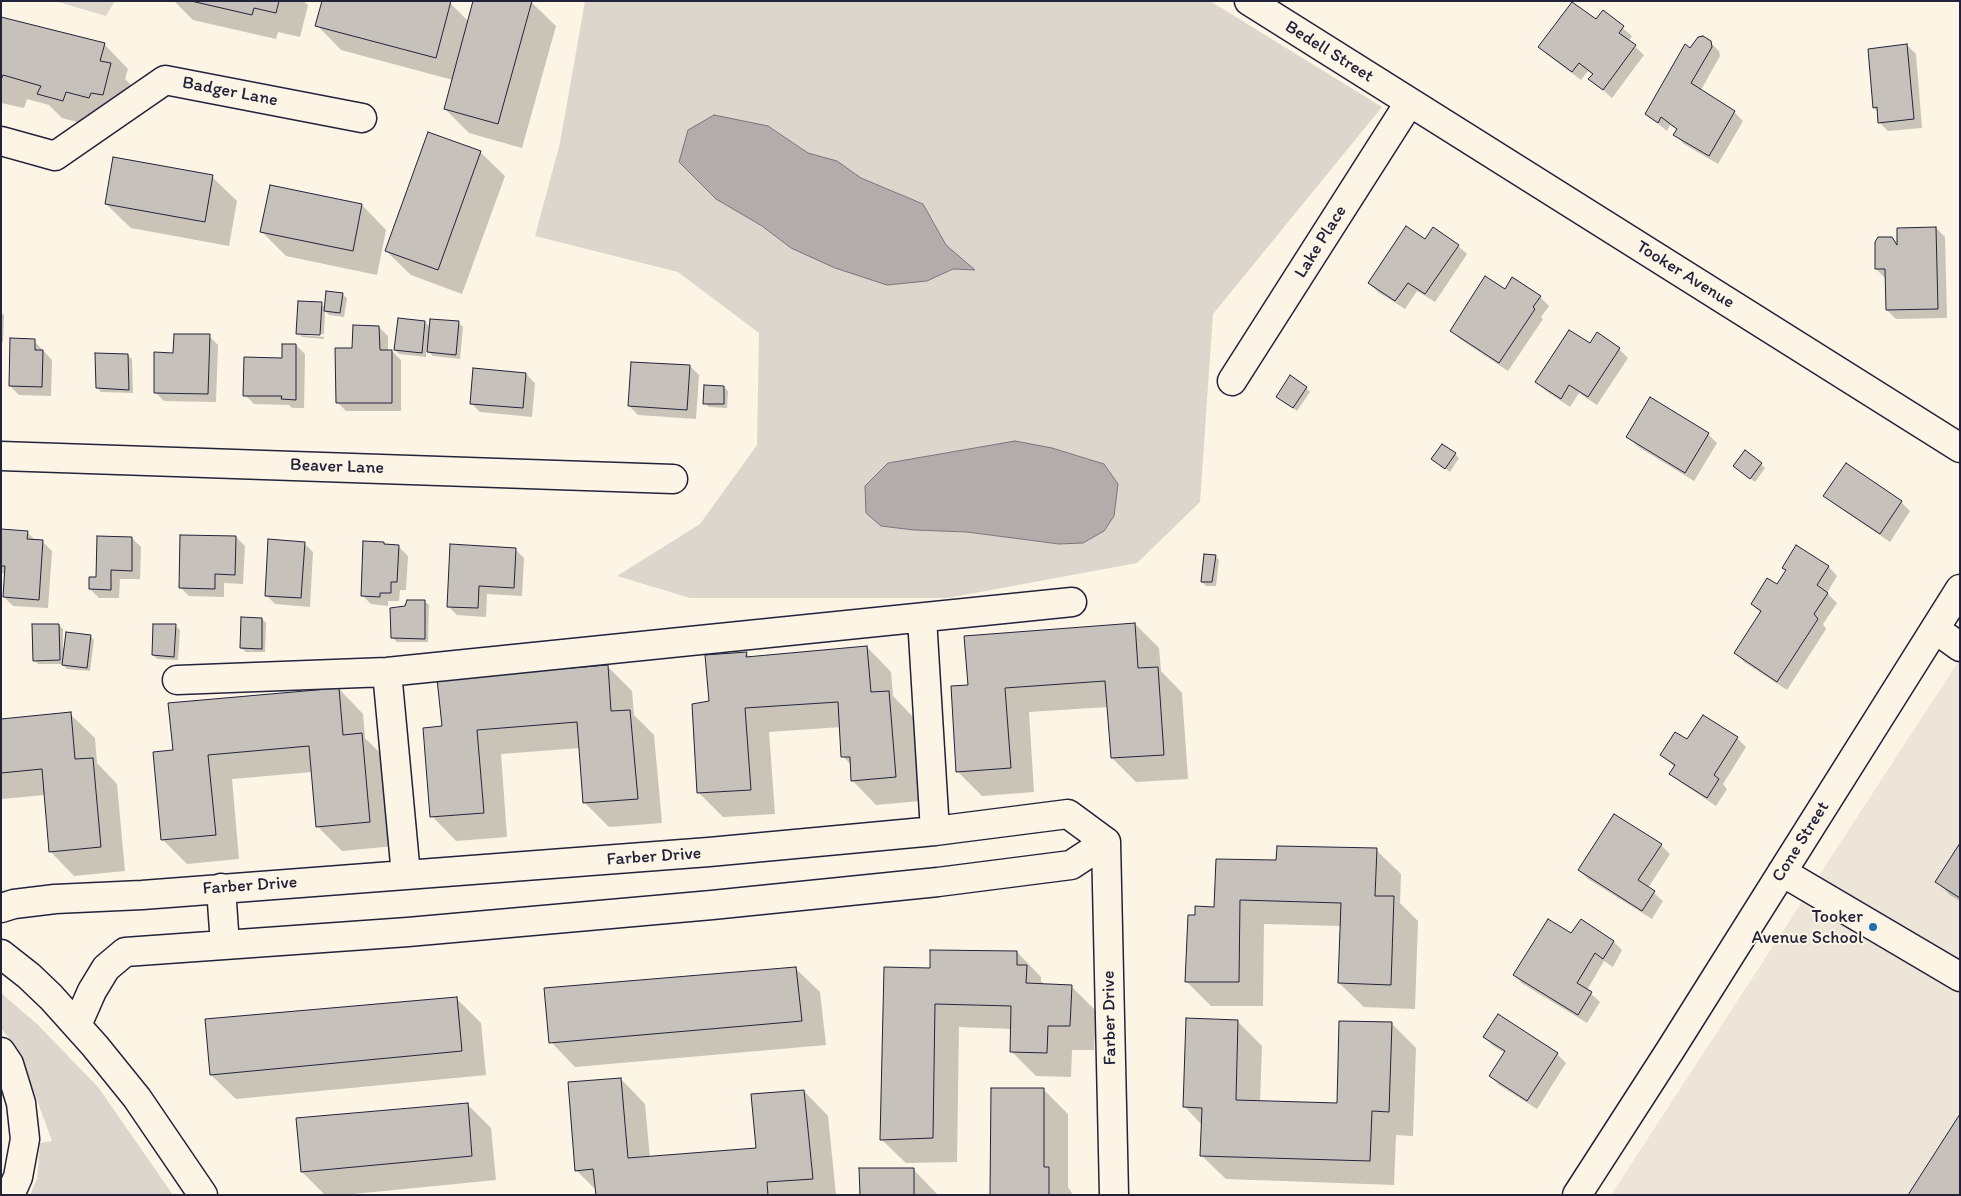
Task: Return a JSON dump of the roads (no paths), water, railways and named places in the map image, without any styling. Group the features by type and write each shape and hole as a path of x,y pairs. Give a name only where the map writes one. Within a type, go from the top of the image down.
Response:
{"street":[{"name":"Bedell Street","path":"1249,1 1409,102"},
{"name":"Badger Lane","path":"1,142 55,156 165,80 362,118"},
{"name":"Lake Place","path":"1232,382 1409,102"},
{"name":"Tooker Avenue","path":"1409,102 1960,448"},
{"name":"Beaver Lane","path":"1,456 673,479"},
{"name":"Cone Street","path":"1577,1195 1960,589"},
{"path":"177,680 387,672 1072,602"},
{"path":"922,618 935,831"},
{"path":"1935,629 1960,648"},
{"path":"387,672 406,875"},
{"name":"Farber Drive","path":"1,908 14,904 55,899 142,895 709,852 935,831 1068,814 1106,842 1114,1195"},
{"path":"77,1025 92,991 106,968 125,952 408,932 712,905 938,882 1071,865 1106,842"},
{"path":"1782,872 1960,977"},
{"path":"221,888 225,945"},
{"path":"1,954 34,981 77,1025 137,1098 203,1195"},
{"path":"1,1052 9,1064 21,1103 25,1139 18,1177 10,1195"}],"place":[{"name":"Tooker Avenue School","path":"1873,927"}]}
